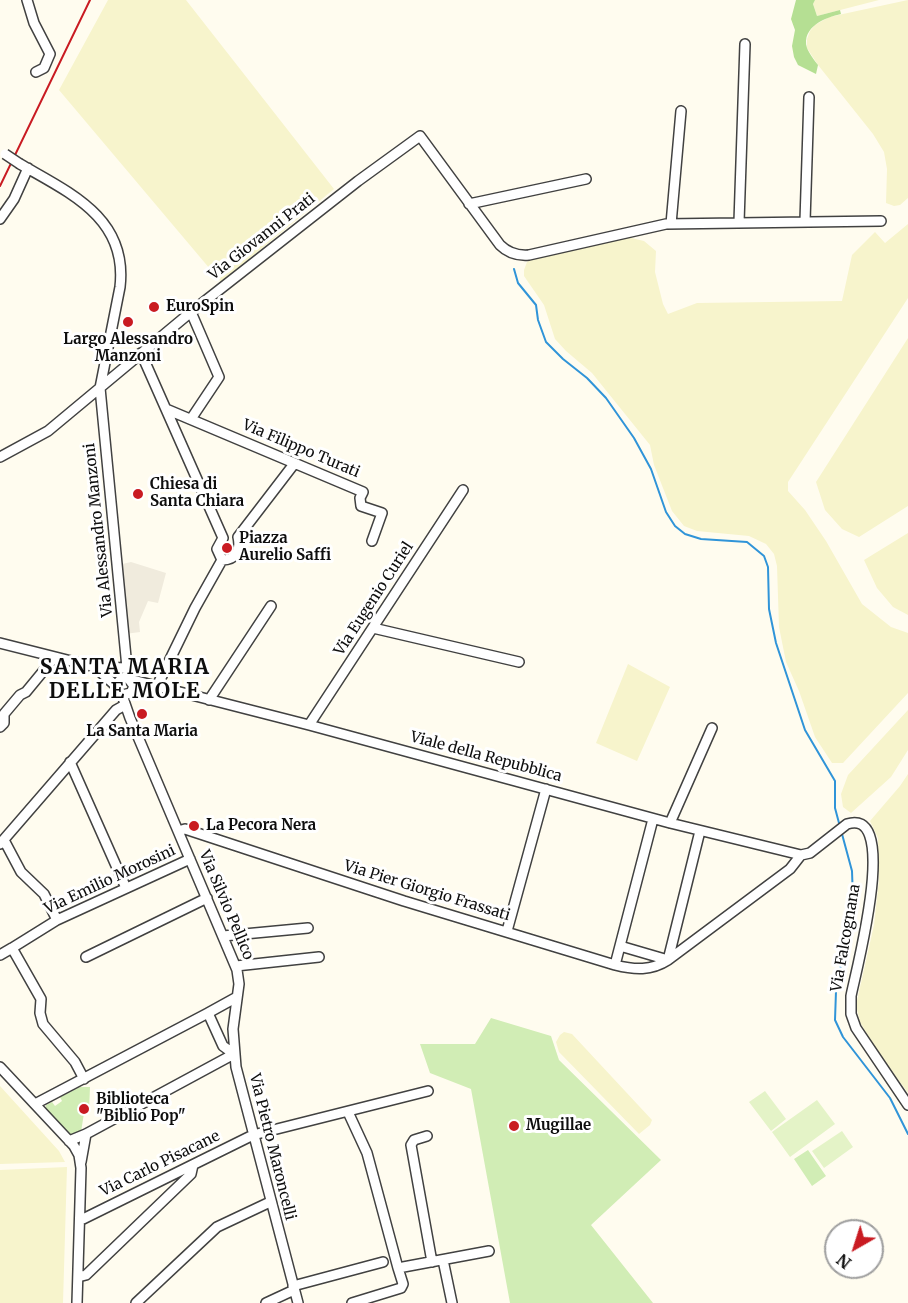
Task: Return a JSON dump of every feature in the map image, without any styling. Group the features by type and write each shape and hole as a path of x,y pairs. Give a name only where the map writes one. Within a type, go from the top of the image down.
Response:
{"street":[{"path":"27,0 34,23 50,54 44,68 36,72"},
{"path":"739,222 745,44"},
{"path":"805,221 809,97"},
{"path":"671,224 681,111"},
{"name":"Via Giovanni Prati","path":"0,457 48,431 191,312 358,181 420,136 502,248 523,256 671,224 880,221"},
{"path":"2,152 83,201 108,229 115,244 122,271 100,388"},
{"path":"0,219 14,199 24,166"},
{"path":"469,204 586,179"},
{"path":"191,312 219,376 191,419"},
{"path":"106,356 138,356 166,409 223,538 217,549 222,560"},
{"name":"Via Alessandro Manzoni","path":"100,388 128,675"},
{"name":"Via Filippo Turati","path":"166,409 363,492 360,498 361,506 382,513 372,541"},
{"path":"222,560 231,559 237,552 238,537 294,464"},
{"name":"Via Eugenio Curiel","path":"309,725 463,490"},
{"path":"0,643 95,667 119,691 128,695 133,691 156,686 222,560"},
{"path":"209,700 271,606"},
{"path":"373,628 519,662"},
{"path":"0,727 4,723 4,714 54,658"},
{"name":"Viale della Repubblica","path":"95,667 128,675 156,686 309,725 653,819 806,854"},
{"path":"119,691 120,680 128,675 133,683 133,691"},
{"name":"Via Silvio Pellico","path":"119,691 236,966 239,980 237,997"},
{"path":"57,920 44,894 21,872 2,842 116,710 125,705"},
{"path":"670,823 712,728"},
{"path":"70,762 126,888"},
{"path":"507,932 546,789"},
{"path":"615,965 653,819"},
{"name":"Via Falcognana","path":"806,854 850,823 861,825 870,836 873,845 874,870 851,996 850,1014 860,1035 908,1106"},
{"name":"Via Pier Giorgio Frassati","path":"178,831 185,829 404,901 615,965 643,969 655,967 668,960 790,869 806,854"},
{"path":"620,946 668,960 700,831"},
{"name":"Via Emilio Morosini","path":"0,955 57,920 190,859"},
{"path":"86,957 207,898"},
{"path":"223,936 308,928"},
{"path":"12,948 41,999 42,1024 75,1062 84,1079"},
{"path":"236,966 318,957"},
{"path":"35,1104 237,997"},
{"name":"Via Pietro Maroncelli","path":"237,997 233,1029 234,1054 270,1202 298,1303"},
{"path":"69,1141 234,1054 222,1046 208,1013"},
{"path":"0,1066 69,1141 76,1150 81,1163"},
{"name":"Via Carlo Pisacane","path":"80,1219 254,1135 428,1091"},
{"path":"348,1112 367,1153 403,1284 401,1288 352,1303"},
{"path":"77,1303 81,1163 86,1134"},
{"path":"427,1136 414,1140 411,1145 432,1262"},
{"path":"78,1277 86,1275 192,1173 193,1165"},
{"path":"136,1303 217,1227 270,1202"},
{"path":"398,1268 489,1251"},
{"path":"443,1260 452,1303"},
{"path":"266,1303 293,1288 383,1262"}],"shaded area":[{"path":"108,0 186,0 334,189 221,282 59,90"},
{"path":"815,0 879,0 817,16 813,4"},
{"path":"908,0 908,198 900,205 894,206 886,203 887,169 884,152 873,134 818,65 807,48 807,39 815,25 829,17"},
{"path":"908,224 908,298 788,482 788,491 805,510 826,541 862,604 891,627 908,633 908,693 843,763 832,763 815,737 786,662 779,627 777,566 774,554 766,544 749,536 697,531 684,526 672,511 654,465 650,445 592,373 555,339 544,305 524,276 524,270 527,262 532,259 623,236 644,241 656,251 655,272 663,304 668,314 697,303 842,301 852,255 875,232 885,243"},
{"path":"908,338 908,506 859,537 842,529 825,510 816,482"},
{"path":"908,533 908,615 893,607 877,588 864,560"},
{"path":"131,562 166,573 158,603 148,601 139,622 140,632 125,634 118,565"},
{"path":"628,664 670,687 637,761 596,743"},
{"path":"908,710 908,750 891,777 851,813 843,807 841,794 848,775"},
{"path":"908,774 908,1093 873,1045 860,1022 856,1005 874,925 879,880 878,838 870,821"},
{"path":"564,1032 572,1034 652,1120 650,1125 639,1134 559,1052 556,1042"},
{"path":"0,1086 59,1151 65,1162 0,1164"},
{"path":"67,1167 63,1303 0,1303 0,1170"}],"green space":[{"path":"796,0 815,0 813,4 817,16 840,10 841,14 816,24 808,34 807,48 818,65 816,74 798,65 794,57 792,46 795,30 791,19"},
{"path":"491,1018 551,1036 559,1060 661,1160 591,1225 653,1303 510,1303 471,1089 430,1073 420,1044 475,1044"},
{"path":"80,1087 90,1087 89,1112 84,1113 81,1132 69,1135 46,1109 46,1105 52,1102 55,1106 62,1101 60,1097"},
{"path":"765,1091 786,1119 771,1131 749,1102"},
{"path":"817,1100 835,1124 790,1157 772,1132"},
{"path":"842,1131 853,1147 824,1168 812,1151"},
{"path":"808,1150 826,1176 812,1186 794,1159"}],"waterway":[{"path":"514,269 518,283 536,305 538,320 546,342 606,398 634,438 651,469 666,512 675,526 685,534 701,539 747,542 764,556 768,567 769,609 776,643 805,730 835,781 835,808 839,823"},
{"path":"842,834 852,871 853,900 836,991 835,1020 843,1037 890,1098 908,1134"}],"railway":[{"path":"0,186 90,0"}],"place":[{"name":"EuroSpin","path":"154,307"},
{"name":"Largo Alessandro Manzoni","path":"128,322"},
{"name":"Chiesa di Santa Chiara","path":"138,494"},
{"name":"Piazza Aurelio Saffi","path":"227,548"},
{"name":"La Santa Maria","path":"142,714"},
{"name":"La Pecora Nera","path":"194,826"},
{"name":"Biblioteca \"Biblio Pop\"","path":"84,1109"},
{"name":"Mugillae","path":"514,1126"}],"district":[{"name":"SANTA MARIA DELLE MOLE","path":"125,680"}]}
